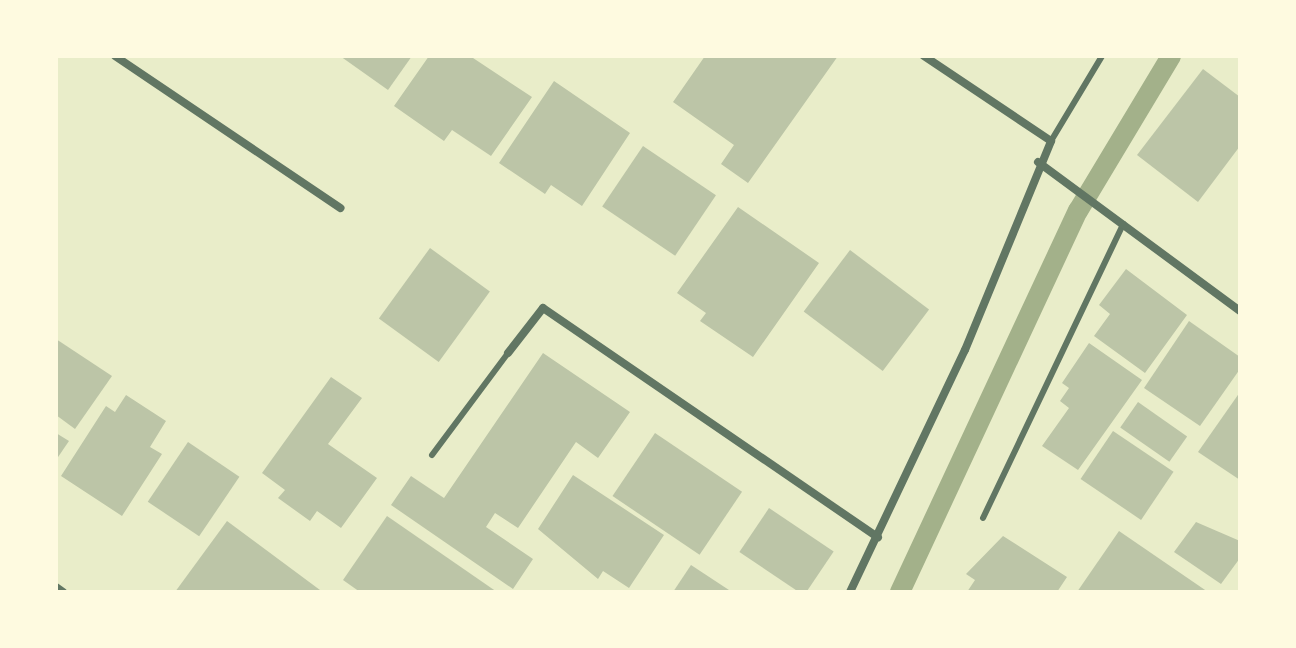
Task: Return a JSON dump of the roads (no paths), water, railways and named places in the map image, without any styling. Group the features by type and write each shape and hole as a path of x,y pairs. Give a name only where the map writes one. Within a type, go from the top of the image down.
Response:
{"street":[{"path":"115,56 340,208"},
{"path":"850,592 965,350 1038,162 1051,141 924,56"},
{"path":"1038,162 1240,311"},
{"path":"508,353 543,308 878,537"},
{"path":"56,587 63,592"}],"lane":[{"path":"1051,141 1102,56"},
{"path":"983,518 1123,224"},
{"path":"432,455 508,353"}],"waterway":[{"path":"900,592 1078,211 1171,56"}]}
